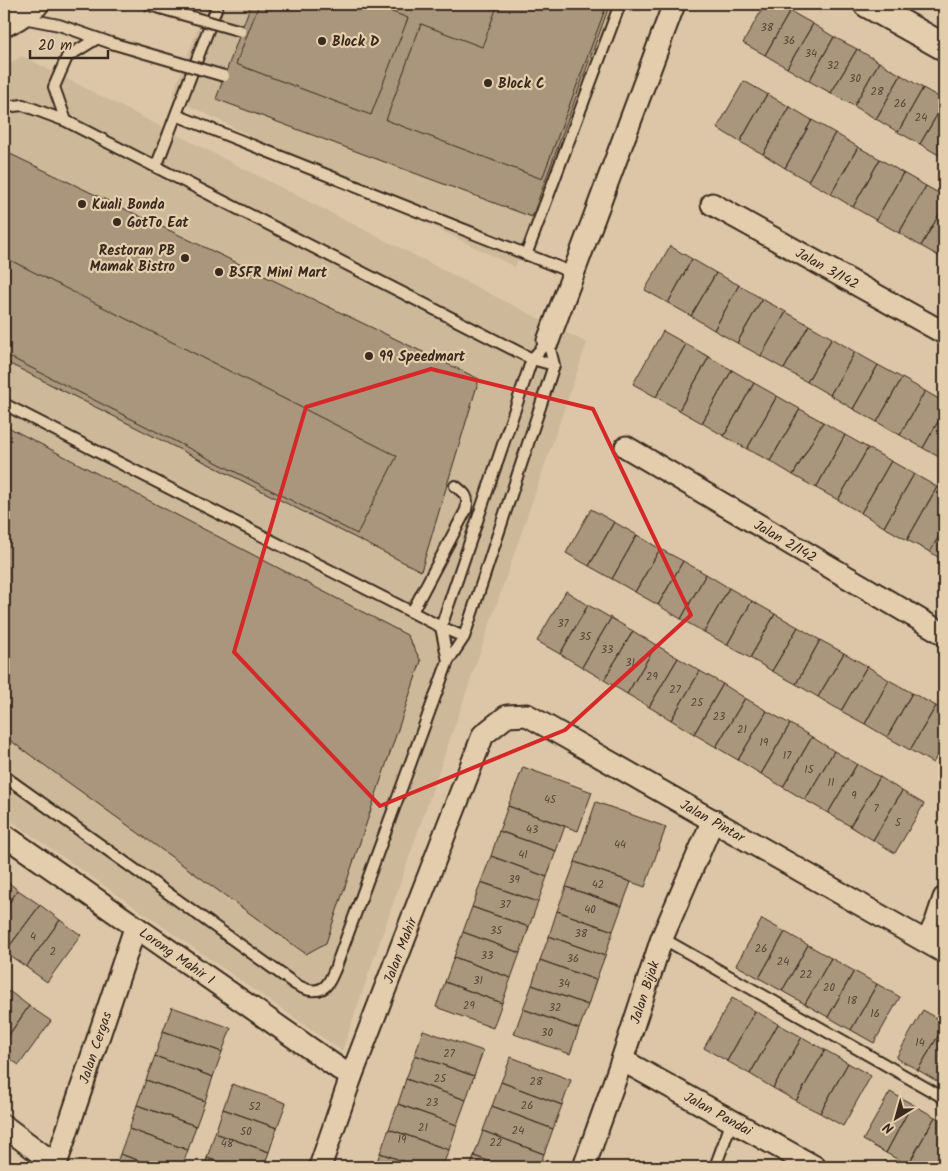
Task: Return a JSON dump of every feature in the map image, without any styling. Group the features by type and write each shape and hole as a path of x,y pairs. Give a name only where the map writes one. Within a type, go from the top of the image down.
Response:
{"street":[{"path":"548,341 674,4"},
{"path":"867,4 944,47"},
{"name":"Jalan 3/142","path":"712,204 944,334"},
{"name":"Jalan 2/142","path":"626,447 944,634"},
{"name":"Jalan Pintar","path":"482,735 507,716 527,715 936,946"},
{"name":"Jalan Mahir","path":"320,1167 351,1077 482,735"},
{"name":"Jalan Bijak","path":"584,1167 662,938 713,820"},
{"name":"Lorong Mahir 1","path":"4,835 351,1077"},
{"path":"936,946 936,922 944,898"},
{"name":"Jalan Cergas","path":"56,1166 135,928"},
{"name":"Jalan Pandai","path":"622,1060 815,1167"},
{"path":"4,1126 56,1166"}],"lane":[{"path":"146,4 241,31"},
{"path":"156,167 218,4"},
{"path":"526,255 620,4"},
{"path":"18,15 59,25 111,43 224,76"},
{"path":"66,121 54,87 67,57 96,38"},
{"path":"4,107 23,105 66,121 532,359 554,365"},
{"path":"176,115 573,273"},
{"path":"448,661 441,627 532,359 548,341"},
{"path":"4,776 304,990 316,990 326,985 335,969 448,661 464,637 554,365 548,341"},
{"path":"4,404 464,637"},
{"path":"412,612 466,510 468,502 464,493 455,486"},
{"path":"662,938 944,1098"},
{"path":"715,1167 732,1121"}],"highlighted area":[{"path":"431,369 593,409 691,615 565,730 380,806 234,652 306,407"}],"shaded area":[{"path":"207,4 616,4 515,267 172,97"},
{"path":"22,56 587,343 342,1051 4,816 4,67"}],"building":[{"path":"251,4 610,4 532,217 216,99"},
{"name":"Block D","path":"259,4 371,4 408,18 371,115 236,64"},
{"name":"Block C","path":"498,4 607,4 542,179 386,120 421,24 482,47"},
{"path":"765,4 778,4 790,11 765,55 743,43"},
{"path":"790,11 813,24 787,68 765,55"},
{"path":"813,24 834,37 809,81 787,68"},
{"path":"834,37 857,49 831,93 809,81"},
{"path":"857,49 879,62 854,106 831,93"},
{"path":"879,62 901,75 876,119 854,106"},
{"path":"901,75 923,88 898,132 876,119"},
{"path":"744,81 767,94 740,142 717,128"},
{"path":"923,88 944,100 944,103 920,144 898,132"},
{"path":"767,94 790,107 763,154 740,142"},
{"path":"944,103 944,154 942,157 920,144"},
{"path":"790,107 812,120 785,168 763,154"},
{"path":"812,120 835,133 808,181 785,168"},
{"path":"835,133 858,147 831,194 808,181"},
{"path":"858,147 880,159 853,207 831,194"},
{"path":"4,151 479,379 421,571 4,361"},
{"path":"880,159 903,173 876,220 853,207"},
{"path":"903,173 926,186 899,233 876,220"},
{"path":"926,186 944,196 944,206 921,246 899,233"},
{"path":"944,206 944,259 921,246"},
{"path":"670,246 692,259 668,303 645,290"},
{"path":"4,257 397,456 357,534 4,354"},
{"path":"692,259 716,273 691,316 668,303"},
{"path":"716,273 739,285 714,330 691,316"},
{"path":"739,285 762,299 737,343 714,330"},
{"path":"762,299 786,312 761,356 737,343"},
{"path":"786,312 809,325 784,369 761,356"},
{"path":"809,325 832,338 807,382 784,369"},
{"path":"663,331 686,344 656,397 633,384"},
{"path":"832,338 855,352 830,395 807,382"},
{"path":"686,344 709,357 679,410 656,397"},
{"path":"855,352 878,365 853,409 830,395"},
{"path":"709,357 732,370 702,423 679,410"},
{"path":"878,365 902,378 877,422 853,409"},
{"path":"732,370 754,383 724,436 702,423"},
{"path":"902,378 925,391 900,435 877,422"},
{"path":"754,383 777,396 747,449 724,436"},
{"path":"925,391 944,402 944,411 923,448 900,435"},
{"path":"777,396 800,409 770,461 747,449"},
{"path":"800,409 823,422 793,475 770,461"},
{"path":"944,411 944,460 923,448"},
{"path":"823,422 845,435 816,488 793,475"},
{"path":"4,425 407,635 421,661 326,943 306,954 4,736"},
{"path":"845,435 868,448 838,500 816,488"},
{"path":"868,448 891,461 861,513 838,500"},
{"path":"891,461 914,474 884,527 861,513"},
{"path":"914,474 937,487 907,540 884,527"},
{"path":"937,487 944,491 944,527 930,552 907,540"},
{"path":"591,509 614,522 589,566 566,553"},
{"path":"614,522 637,535 612,579 589,566"},
{"path":"944,527 944,561 930,552"},
{"path":"637,535 660,549 635,592 612,579"},
{"path":"660,549 683,561 658,605 635,592"},
{"path":"683,561 706,574 681,619 658,605"},
{"path":"706,574 729,588 704,632 681,619"},
{"path":"729,588 752,601 727,645 704,632"},
{"path":"566,591 588,605 560,654 537,641"},
{"path":"752,601 775,614 750,658 727,645"},
{"path":"588,605 611,618 582,667 560,654"},
{"path":"775,614 798,627 772,671 750,658"},
{"path":"611,618 633,631 604,680 582,667"},
{"path":"798,627 820,640 796,684 772,671"},
{"path":"633,631 656,645 627,694 604,680"},
{"path":"820,640 844,653 818,697 796,684"},
{"path":"656,645 678,658 649,707 627,694"},
{"path":"844,653 867,666 841,711 818,697"},
{"path":"678,658 700,671 671,720 649,707"},
{"path":"867,666 889,680 865,724 841,711"},
{"path":"700,671 723,684 694,734 671,720"},
{"path":"889,680 912,693 887,737 865,724"},
{"path":"723,684 745,698 716,747 694,734"},
{"path":"912,693 936,706 910,750 887,737"},
{"path":"745,698 767,711 738,760 716,747"},
{"path":"936,706 944,711 944,744 933,763 910,750"},
{"path":"767,711 790,724 761,774 738,760"},
{"path":"790,724 812,737 783,787 761,774"},
{"path":"812,737 834,751 805,800 783,787"},
{"path":"834,751 857,764 828,813 805,800"},
{"path":"857,764 880,777 850,826 828,813"},
{"path":"523,767 592,792 578,831 508,806"},
{"path":"880,777 902,791 873,840 850,826"},
{"path":"902,791 924,804 895,853 873,840"},
{"path":"596,802 666,827 645,887 575,862"},
{"path":"508,806 565,826 556,851 499,831"},
{"path":"499,831 556,851 547,877 491,856"},
{"path":"491,856 547,877 538,902 481,882"},
{"path":"575,862 631,882 622,906 566,887"},
{"path":"4,879 18,890 4,910"},
{"path":"481,882 538,902 529,927 472,907"},
{"path":"566,887 622,906 613,931 557,911"},
{"path":"18,890 40,905 5,952 4,910"},
{"path":"40,905 60,920 26,967 5,952"},
{"path":"472,907 529,927 520,953 463,932"},
{"path":"557,911 613,931 605,956 549,936"},
{"path":"762,919 785,932 759,978 736,965"},
{"path":"60,920 81,935 47,982 26,967"},
{"path":"463,932 520,953 511,978 454,957"},
{"path":"785,932 808,945 782,991 759,978"},
{"path":"549,936 605,956 596,980 540,960"},
{"path":"808,945 831,958 805,1004 782,991"},
{"path":"454,957 511,978 502,1003 445,982"},
{"path":"831,958 854,971 828,1017 805,1004"},
{"path":"540,960 596,980 588,1005 532,985"},
{"path":"854,971 877,984 851,1030 828,1017"},
{"path":"445,982 502,1003 493,1028 436,1007"},
{"path":"877,984 900,997 874,1043 851,1030"},
{"path":"532,985 588,1005 579,1029 523,1009"},
{"path":"9,991 29,1006 4,1042 4,998"},
{"path":"732,998 755,1011 727,1061 704,1048"},
{"path":"29,1006 51,1021 19,1065 4,1055 4,1042"},
{"path":"172,1007 231,1028 222,1052 163,1031"},
{"path":"523,1009 579,1029 570,1054 514,1034"},
{"path":"923,1010 944,1023 944,1026 918,1070 896,1058"},
{"path":"755,1011 778,1024 750,1074 727,1061"},
{"path":"778,1024 802,1037 773,1088 750,1074"},
{"path":"944,1026 944,1077 940,1083 918,1070"},
{"path":"423,1030 483,1051 474,1076 415,1055"},
{"path":"163,1031 222,1052 213,1077 155,1056"},
{"path":"802,1037 825,1050 796,1101 773,1088"},
{"path":"825,1050 848,1063 820,1113 796,1101"},
{"path":"415,1055 474,1076 466,1100 406,1079"},
{"path":"155,1056 213,1077 205,1101 146,1080"},
{"path":"511,1057 571,1080 562,1105 501,1082"},
{"path":"848,1063 871,1076 843,1126 820,1113"},
{"path":"406,1079 466,1100 457,1125 398,1104"},
{"path":"146,1080 205,1101 196,1126 137,1105"},
{"path":"501,1082 562,1105 553,1129 492,1106"},
{"path":"232,1084 286,1103 277,1128 223,1109"},
{"path":"890,1092 912,1104 886,1153 863,1140"},
{"path":"398,1104 457,1125 449,1150 389,1129"},
{"path":"912,1104 935,1117 908,1165 886,1153"},
{"path":"137,1105 196,1126 188,1150 129,1129"},
{"path":"492,1106 553,1129 544,1154 483,1131"},
{"path":"223,1109 277,1128 269,1152 215,1133"},
{"path":"935,1117 944,1122 944,1153 937,1167 912,1167 908,1165"},
{"path":"129,1129 188,1150 182,1167 158,1167 120,1154"},
{"path":"389,1129 449,1150 442,1167 420,1167 380,1153"},
{"path":"483,1131 544,1154 539,1167 505,1167 474,1156"},
{"path":"215,1133 269,1152 264,1167 233,1167 207,1158"},
{"path":"380,1153 420,1167 375,1167"},
{"path":"944,1153 944,1167 937,1167"},
{"path":"120,1154 158,1167 115,1167"},
{"path":"474,1156 505,1167 470,1167"},
{"path":"207,1158 233,1167 204,1167"}],"place":[{"name":"Block D","path":"322,41"},
{"name":"Block C","path":"488,83"},
{"name":"Kuali Bonda","path":"82,204"},
{"name":"GotTo Eat","path":"117,222"},
{"name":"Restoran PB Mamak Bistro","path":"185,258"},
{"name":"BSFR Mini Mart","path":"219,272"},
{"name":"99 Speedmart","path":"369,356"}]}
